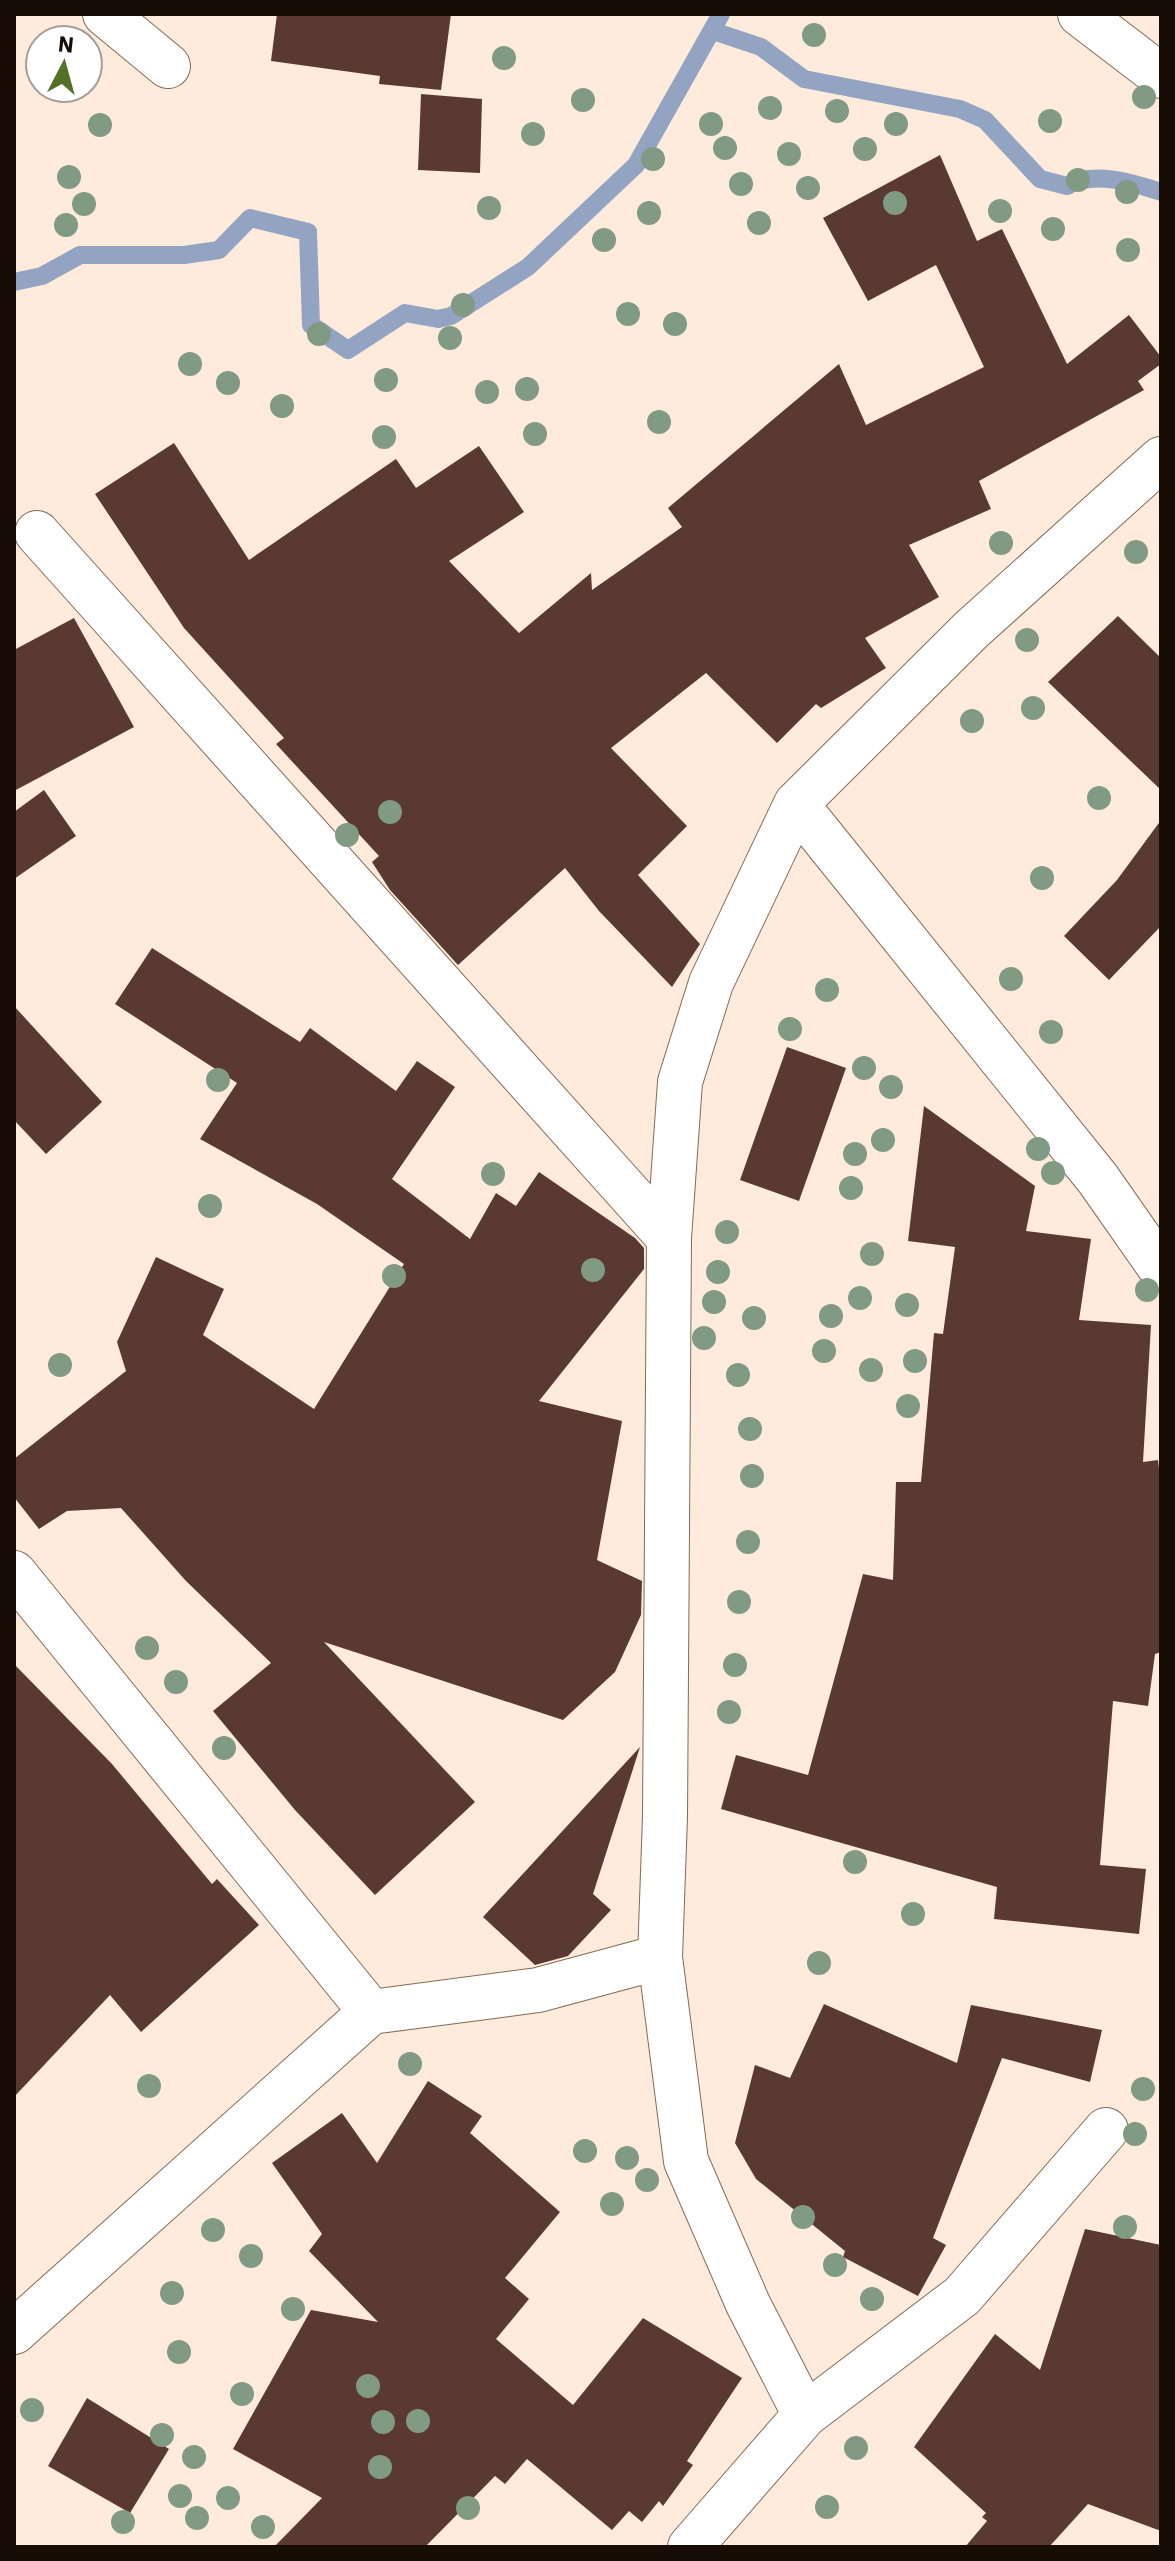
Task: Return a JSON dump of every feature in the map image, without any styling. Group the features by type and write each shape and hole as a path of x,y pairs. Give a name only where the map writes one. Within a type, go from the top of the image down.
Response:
{"street":[{"path":"105,14 168,66"},
{"path":"1080,14 1161,76"},
{"path":"805,2415 748,2304 686,2161 660,1957 665,1786 669,1238 680,1082 711,983 796,804 971,630 1161,459"},
{"path":"37,533 669,1238"},
{"path":"796,804 1098,1179 1161,1269"},
{"path":"14,1573 371,2012"},
{"path":"14,2332 371,2012 538,1990 660,1957"},
{"path":"690,2547 805,2415 962,2296 1106,2130"}],"building":[{"path":"277,14 451,14 441,90 379,84 380,76 271,61"},
{"path":"421,94 482,99 480,173 418,170"},
{"path":"940,155 977,241 1002,229 1067,364 1129,315 1161,357 1161,364 1138,381 1144,390 979,481 991,509 909,545 939,597 865,638 886,668 821,708 816,704 777,743 706,673 611,748 687,826 638,875 700,944 672,987 599,911 565,868 458,965 390,890 372,862 379,856 276,744 284,738 184,628 95,494 174,443 249,560 396,459 416,488 479,446 524,512 449,561 519,633 591,573 592,590 682,527 668,508 839,364 866,425 984,367 936,265 868,301 823,218"},
{"path":"1118,616 1161,658 1161,790 1048,682"},
{"path":"74,618 134,727 14,791 14,650"},
{"path":"44,790 76,836 14,879 14,812"},
{"path":"1161,820 1161,926 1109,980 1064,936 1117,880"},
{"path":"152,948 300,1042 310,1028 396,1091 417,1061 455,1087 392,1179 470,1239 496,1193 516,1206 539,1172 635,1238 644,1248 644,1269 539,1401 622,1421 597,1560 642,1581 641,1615 615,1672 563,1720 324,1642 475,1802 375,1895 295,1810 213,1711 271,1663 186,1581 121,1508 67,1511 39,1529 14,1497 14,1459 126,1371 117,1342 156,1257 224,1289 203,1335 314,1409 404,1264 317,1204 200,1139 237,1083 115,1004"},
{"path":"14,1006 102,1102 46,1154 14,1120"},
{"path":"787,1047 846,1068 799,1201 740,1180"},
{"path":"924,1106 1035,1186 1026,1231 1091,1239 1079,1320 1151,1325 1143,1462 1158,1460 1161,1485 1161,1652 1155,1654 1148,1706 1113,1701 1100,1865 1146,1869 1139,1934 994,1919 997,1887 721,1809 736,1755 808,1775 863,1574 893,1580 896,1482 921,1482 934,1333 943,1334 955,1247 908,1241"},
{"path":"14,1664 112,1764 212,1884 217,1879 259,1925 141,2032 110,1995 14,2097"},
{"path":"640,1747 593,1894 611,1910 568,1956 535,1965 483,1917"},
{"path":"824,2004 957,2063 971,2005 1102,2030 1090,2082 1002,2058 933,2238 946,2245 918,2296 843,2257 845,2251 756,2179 735,2143 755,2065 790,2078"},
{"path":"428,2081 482,2116 470,2133 560,2212 505,2278 529,2299 496,2339 573,2405 643,2318 742,2378 687,2461 693,2465 663,2506 659,2501 642,2522 629,2511 612,2530 527,2459 505,2484 495,2476 425,2547 274,2547 322,2498 233,2449 311,2310 378,2322 309,2251 322,2234 272,2163 342,2113 377,2163"},
{"path":"1085,2229 1161,2245 1161,2531 1088,2504 1049,2547 965,2547 987,2521 982,2517 986,2513 914,2447 995,2334 1040,2370"},
{"path":"87,2398 169,2449 130,2513 48,2466"}],"waterway":[{"path":"14,282 42,276 80,255 184,255 219,250 250,218 308,232 311,325 348,350 405,313 438,319 451,316 528,267 636,165 721,14"},
{"path":"713,31 761,47 804,79 960,109 985,120 1040,179 1067,186 1077,181 1101,178 1161,192"}]}
